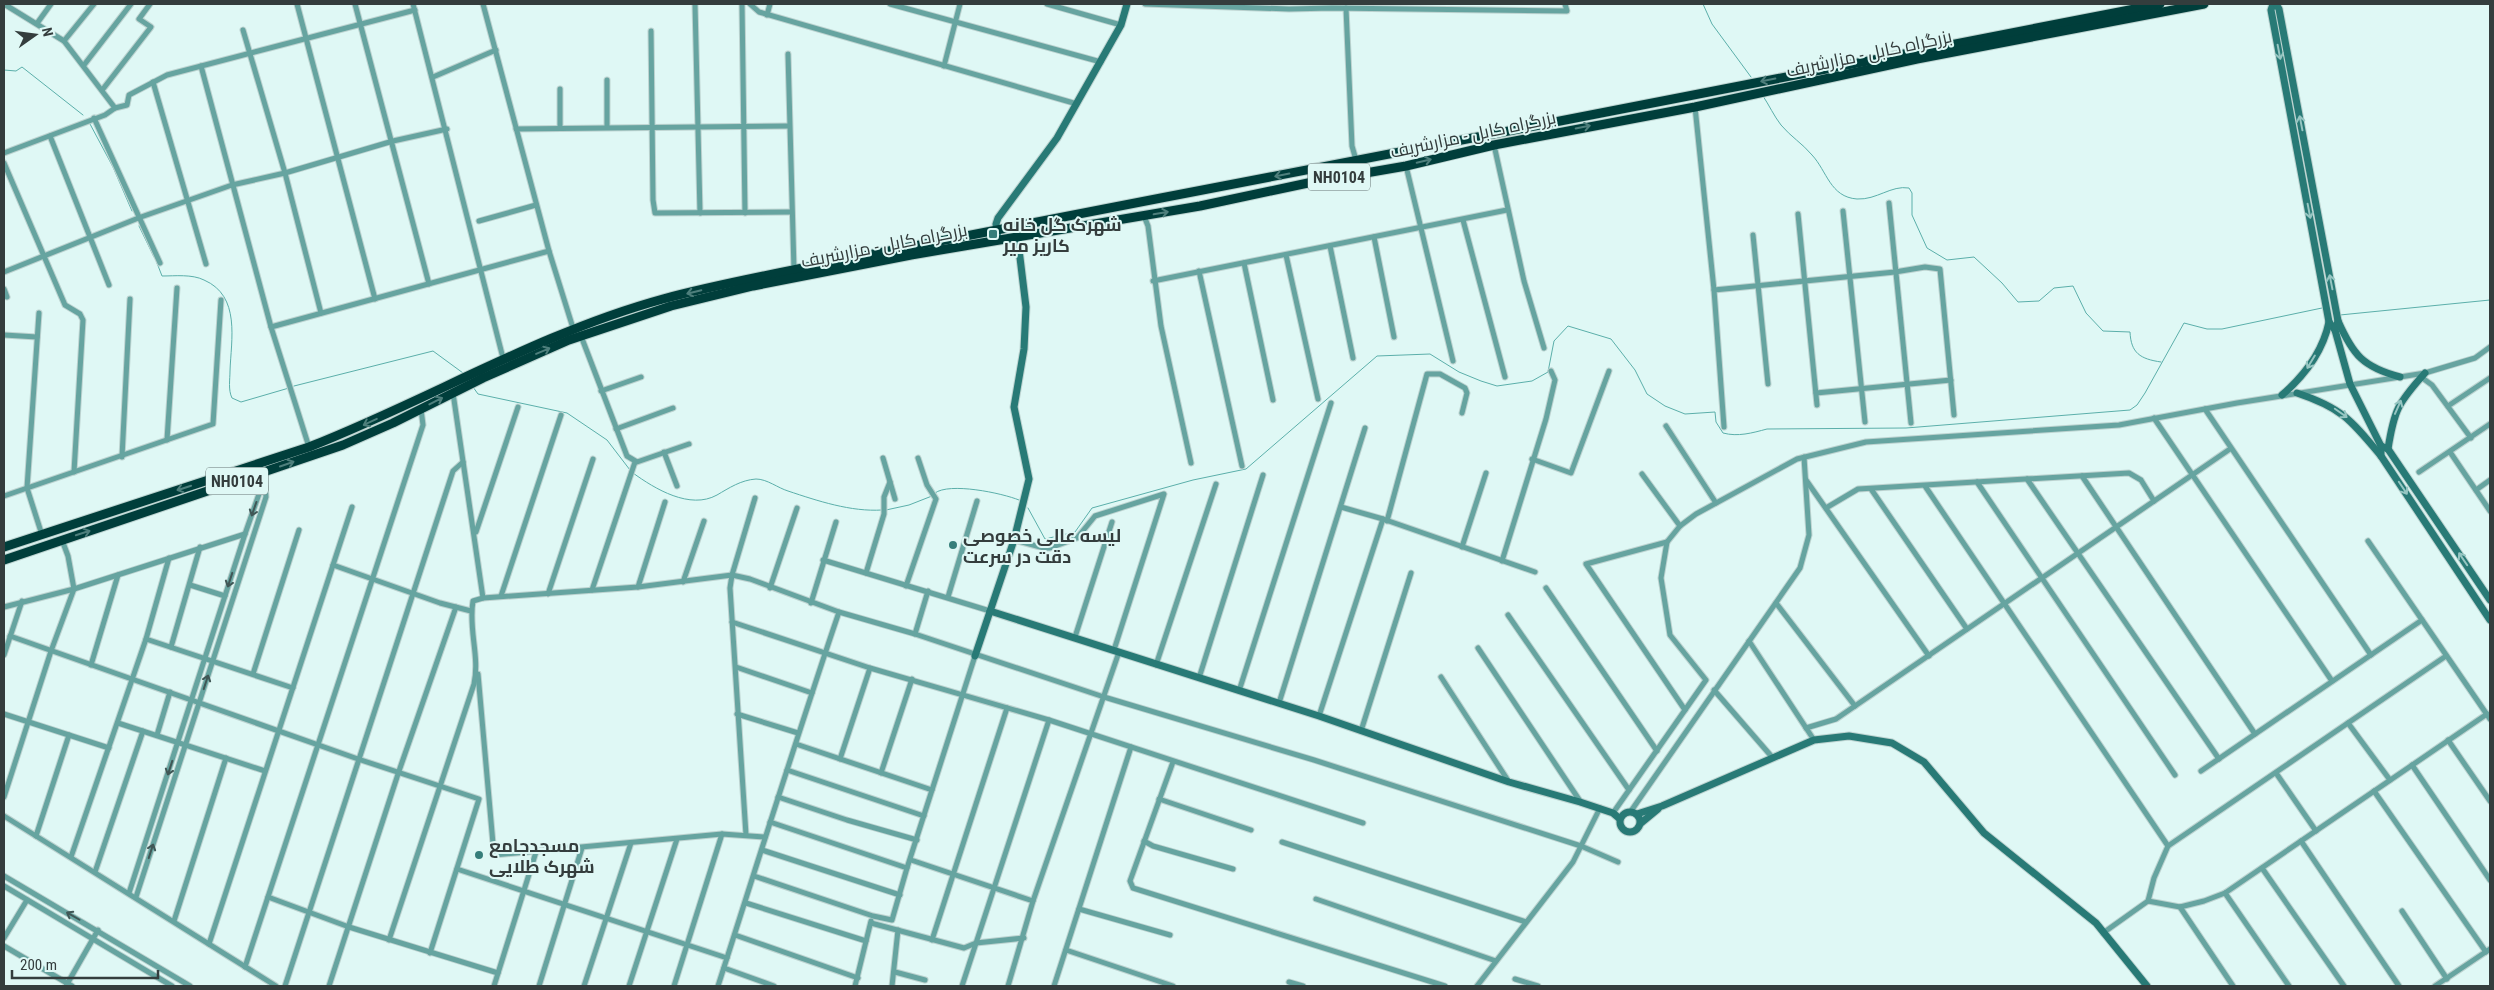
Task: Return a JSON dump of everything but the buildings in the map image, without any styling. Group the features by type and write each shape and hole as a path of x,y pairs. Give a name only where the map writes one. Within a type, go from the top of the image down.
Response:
{"highway":[{"name":"بزرگراه کابل - مزارشریف","path":"481,374 506,357 569,330 662,299 712,292 884,256 1016,225 1356,160 1409,152 2131,7 2160,4"},
{"name":"بزرگراه کابل - مزارشریف","path":"884,256 998,240 1144,216 1308,182 1406,166 1494,145 1695,107 1917,59 2204,4"},
{"name":"بزرگراه کابل - مزارشریف","path":"463,382 569,340 712,292 794,270 828,267"},
{"path":"569,330 569,340"},
{"path":"506,357 512,364"},
{"name":"NH0104","path":"4,547 343,445 421,409 453,392 463,382"},
{"name":"NH0104","path":"4,560 263,468 463,382"},
{"path":"340,435 343,445"}],"street":[{"path":"4,4 38,22 64,40 115,108"},
{"path":"38,22 51,4"},
{"path":"64,40 94,4"},
{"path":"84,65 131,4"},
{"path":"102,89 151,27 139,19 150,4"},
{"path":"297,4 375,299"},
{"path":"355,4 393,141 429,284"},
{"path":"483,4 569,330"},
{"path":"694,4 700,214"},
{"path":"742,4 745,213"},
{"path":"750,4 759,12 1077,104"},
{"path":"767,14 770,4"},
{"path":"890,4 1101,62"},
{"path":"944,66 960,4"},
{"path":"1048,4 1121,25"},
{"path":"998,240 996,230 998,218 1058,138 1121,25 1127,4"},
{"path":"1145,4 1332,6 1346,8 1380,6 1428,7 1474,11 1567,12 1565,4"},
{"path":"1473,4 1474,11"},
{"path":"1519,4 1520,12"},
{"path":"2282,395 2298,381 2309,367 2327,332 2329,322 2271,10 2274,4 2279,9 2338,321 2356,355 2366,364 2400,377"},
{"path":"4,153 105,115 115,108 127,105 129,95 167,75 360,24 414,7 481,271 506,357"},
{"path":"1346,8 1352,146 1356,160"},
{"path":"243,30 285,173 321,313"},
{"path":"651,31 654,212 700,214 791,212"},
{"path":"433,77 496,50"},
{"path":"788,54 794,270"},
{"path":"200,66 271,327 309,447"},
{"path":"607,80 607,128"},
{"path":"153,82 206,264"},
{"path":"560,88 560,128"},
{"path":"1695,107 1714,290 1724,427"},
{"path":"94,118 141,217 160,263"},
{"path":"516,128 789,126"},
{"path":"4,272 91,239 141,217 232,185 285,173 393,141 446,129"},
{"path":"50,136 109,285"},
{"path":"1494,145 1524,281 1544,348"},
{"path":"4,163 65,305 80,314 84,326 74,472"},
{"path":"1406,166 1453,361"},
{"path":"1889,203 1911,423"},
{"path":"479,221 536,206"},
{"path":"1153,281 1286,256 1507,210"},
{"path":"1843,211 1865,422"},
{"path":"1798,214 1817,405"},
{"path":"1144,216 1148,226 1153,281 1160,326 1191,463"},
{"path":"1463,220 1505,377"},
{"path":"754,876 872,916 892,920 975,656 1014,540 1029,479 1014,407 1024,349 1026,307 1016,225"},
{"path":"1753,235 1768,384"},
{"path":"1374,237 1394,337"},
{"path":"1330,246 1353,358"},
{"path":"271,327 549,251"},
{"path":"1286,256 1318,399"},
{"path":"1244,263 1273,400"},
{"path":"1714,290 1806,282 1925,267 1940,269 1954,415"},
{"path":"1200,271 1242,466"},
{"path":"167,440 177,288"},
{"path":"4,289 7,297"},
{"path":"122,457 130,299"},
{"path":"4,496 122,457 213,424 220,300"},
{"path":"39,313 27,488 42,535"},
{"path":"2335,330 2338,321"},
{"path":"2329,322 2335,330 2350,384 2381,446 2381,456"},
{"path":"4,335 37,337"},
{"path":"581,336 625,454 634,463"},
{"path":"1613,813 1706,680 1670,635 1660,578 1667,542 1680,526 1716,502 1804,457 1866,442 2119,425 2282,395 2423,375 2475,358 2490,347"},
{"path":"1502,561 1532,459 1546,419 1554,380 1551,371"},
{"path":"1532,459 1571,473 1609,371"},
{"path":"1319,716 1385,520 1427,374 1440,374 1465,388 1467,393 1462,413"},
{"path":"2423,375 2448,406 2470,438"},
{"path":"2388,449 2396,409 2404,395 2423,375"},
{"path":"602,391 640,377"},
{"path":"2448,406 2490,378"},
{"path":"1816,393 1951,380"},
{"path":"453,392 483,598"},
{"path":"2296,393 2332,406 2351,420 2381,456 2490,620"},
{"path":"1240,691 1331,403"},
{"path":"475,534 518,407"},
{"path":"616,429 673,408"},
{"path":"245,967 422,425 421,409"},
{"path":"2205,409 2371,654"},
{"path":"501,596 561,416"},
{"path":"2154,418 2332,681"},
{"path":"2419,472 2490,424"},
{"path":"1666,426 1716,502"},
{"path":"1279,703 1365,428"},
{"path":"592,590 634,463 689,444"},
{"path":"2381,446 2388,449 2490,600"},
{"path":"1806,728 1836,719 2230,448"},
{"path":"664,452 677,486"},
{"path":"2450,452 2490,510"},
{"path":"1634,812 1714,690 1800,568 1809,535 1804,457"},
{"path":"883,458 895,499"},
{"path":"906,586 935,497 918,458"},
{"path":"548,594 593,459"},
{"path":"284,986 453,471 463,462"},
{"path":"136,897 266,497 263,468"},
{"path":"1462,547 1486,473"},
{"path":"1826,508 1851,492 1871,488 2129,473 2141,480 2154,501"},
{"path":"1642,474 1680,526"},
{"path":"1199,678 1264,475"},
{"path":"2082,476 2255,734"},
{"path":"2027,479 2219,759"},
{"path":"1805,480 1929,656"},
{"path":"2476,490 2490,480"},
{"path":"866,574 884,513 883,504 890,482"},
{"path":"1977,482 2175,774"},
{"path":"1156,665 1216,484"},
{"path":"1925,486 2168,846"},
{"path":"129,892 245,534 259,494 265,487"},
{"path":"1871,488 1967,629"},
{"path":"1008,986 1024,938 1033,901 1104,697 1164,494 1095,516 1077,538 1050,548 1014,540"},
{"path":"746,835 730,588 732,575 755,498"},
{"path":"948,597 977,501"},
{"path":"638,587 664,502"},
{"path":"209,944 352,507"},
{"path":"1341,507 1385,520 1535,572"},
{"path":"770,588 797,508"},
{"path":"684,582 704,521"},
{"path":"811,603 836,522"},
{"path":"1075,636 1112,522"},
{"path":"248,527 255,529"},
{"path":"253,674 299,530"},
{"path":"4,607 74,589 245,534"},
{"path":"4,797 51,651 74,589 68,556 62,540"},
{"path":"2368,541 2490,719"},
{"path":"1667,542 1586,564 1685,710"},
{"path":"171,647 200,547"},
{"path":"71,857 133,679 169,558"},
{"path":"824,560 1075,636 1156,665 1319,716 1509,782 1600,808 1613,813 1620,819 1622,828 1628,832 1638,830 1641,824 1662,806"},
{"path":"333,565 412,594 471,611"},
{"path":"1361,731 1411,574"},
{"path":"91,665 118,575"},
{"path":"765,837 722,834 631,844 494,855 471,611 473,601 501,596 638,587 732,575 750,579 811,603 915,634 975,656 1104,697 1314,760 1581,846 1618,862"},
{"path":"190,585 225,596"},
{"path":"1546,588 1657,751"},
{"path":"915,634 928,591"},
{"path":"4,655 22,601"},
{"path":"1776,603 1855,706"},
{"path":"329,986 399,771 456,607"},
{"path":"718,986 746,903 798,733 839,612"},
{"path":"1508,615 1629,790"},
{"path":"2202,770 2422,620"},
{"path":"732,622 870,668 1049,720 1363,823"},
{"path":"10,636 358,759 399,771 478,799 430,953"},
{"path":"146,639 293,688"},
{"path":"1749,640 1814,740"},
{"path":"1478,648 1580,802"},
{"path":"2104,933 2148,901 2154,878 2168,846 2446,656"},
{"path":"736,667 812,693"},
{"path":"840,759 870,668"},
{"path":"389,940 477,670"},
{"path":"1441,678 1509,782"},
{"path":"882,774 912,679"},
{"path":"1714,690 1772,757"},
{"path":"157,736 170,692"},
{"path":"932,940 1007,708"},
{"path":"4,714 109,748"},
{"path":"737,714 798,733"},
{"path":"2148,901 2180,906 2204,901 2225,893 2486,714"},
{"path":"962,986 1049,720"},
{"path":"118,723 265,772"},
{"path":"2348,723 2390,780"},
{"path":"95,872 143,731"},
{"path":"36,836 69,735"},
{"path":"1620,819 1624,813 1662,806 1814,740 1849,736 1892,744 1924,762 1984,833 2096,923 2147,986"},
{"path":"2448,740 2490,801"},
{"path":"796,744 932,790"},
{"path":"1054,986 1131,747"},
{"path":"174,921 226,758"},
{"path":"1173,762 1130,881 1133,888 1444,986"},
{"path":"2412,765 2490,880"},
{"path":"787,770 924,816"},
{"path":"2276,772 2316,831"},
{"path":"2374,791 2488,951 2435,986"},
{"path":"778,797 847,820 917,840"},
{"path":"1159,799 1251,830"},
{"path":"1476,986 1573,862 1600,808"},
{"path":"1634,812 1641,824"},
{"path":"4,816 129,892 245,967 267,984 276,986"},
{"path":"770,822 907,868"},
{"path":"674,986 722,834"},
{"path":"629,986 677,839"},
{"path":"1144,841 1153,846 1233,869"},
{"path":"2301,841 2399,986"},
{"path":"1282,842 1526,922"},
{"path":"584,986 631,844"},
{"path":"539,986 582,848"},
{"path":"762,850 900,895"},
{"path":"494,986 536,852"},
{"path":"911,860 1033,901"},
{"path":"2262,868 2344,986"},
{"path":"457,870 727,958"},
{"path":"4,876 190,986"},
{"path":"4,886 172,986"},
{"path":"2225,893 2289,986"},
{"path":"268,897 309,914 498,973"},
{"path":"1316,899 1496,961"},
{"path":"4,938 27,900"},
{"path":"746,903 866,941"},
{"path":"2180,906 2233,986"},
{"path":"1078,909 1170,936"},
{"path":"2402,911 2447,979"},
{"path":"855,986 872,916"},
{"path":"871,923 964,948 976,943 1024,938"},
{"path":"4,946 69,985 98,930"},
{"path":"892,986 898,930"},
{"path":"735,935 858,978"},
{"path":"1066,950 1173,986"},
{"path":"724,968 774,986"},
{"path":"895,972 925,980"},
{"path":"1515,979 1538,986"},
{"path":"1289,982 1303,986"}],"waterway":[{"path":"1703,4 1712,24 1751,77"},
{"path":"4,70 16,71 22,67 83,115"},
{"path":"1763,96 1781,125 1812,155 1830,182 1841,194 1864,199 1896,189 1909,188 1912,193 1912,215 1927,248 1947,260 1974,257 2002,283 2018,302 2039,301 2054,288 2073,286 2086,313 2103,331 2130,332 2132,345 2138,354 2147,359 2161,362"},
{"path":"90,124 113,167 132,211"},
{"path":"139,226 154,257"},
{"path":"157,263 162,276 199,278 216,287 224,297 229,308 231,320 230,392 232,398 241,402 289,388"},
{"path":"2340,315 2490,300"},
{"path":"1028,508 1045,539 1075,532 1092,508 1193,480 1246,469 1377,356 1430,354 1459,372 1497,386 1532,381 1548,372 1554,341 1568,326 1611,339 1635,370 1647,394 1665,406 1685,414 1715,412 1716,422 1723,433 1740,435 1767,429 1906,428 2130,410 2137,405 2145,393 2184,323 2207,329 2222,329 2322,308"},
{"path":"294,386 433,351 463,373"},
{"path":"473,387 478,394 567,413 607,440 630,470"},
{"path":"633,473 662,491 684,499 707,499 740,483 756,479 764,480 799,495 835,505 858,509 882,510"},
{"path":"935,493 952,488 1001,494 1019,500"},
{"path":"886,510 909,505 932,496"}],"place":[{"name":"شهرک گل خانه کاریز میر","path":"993,234"},
{"name":"لیسه عالی خصوصی دقت در سرعت","path":"953,545"},
{"name":"مسجدجامع شهرک طلایی","path":"479,855"}]}
